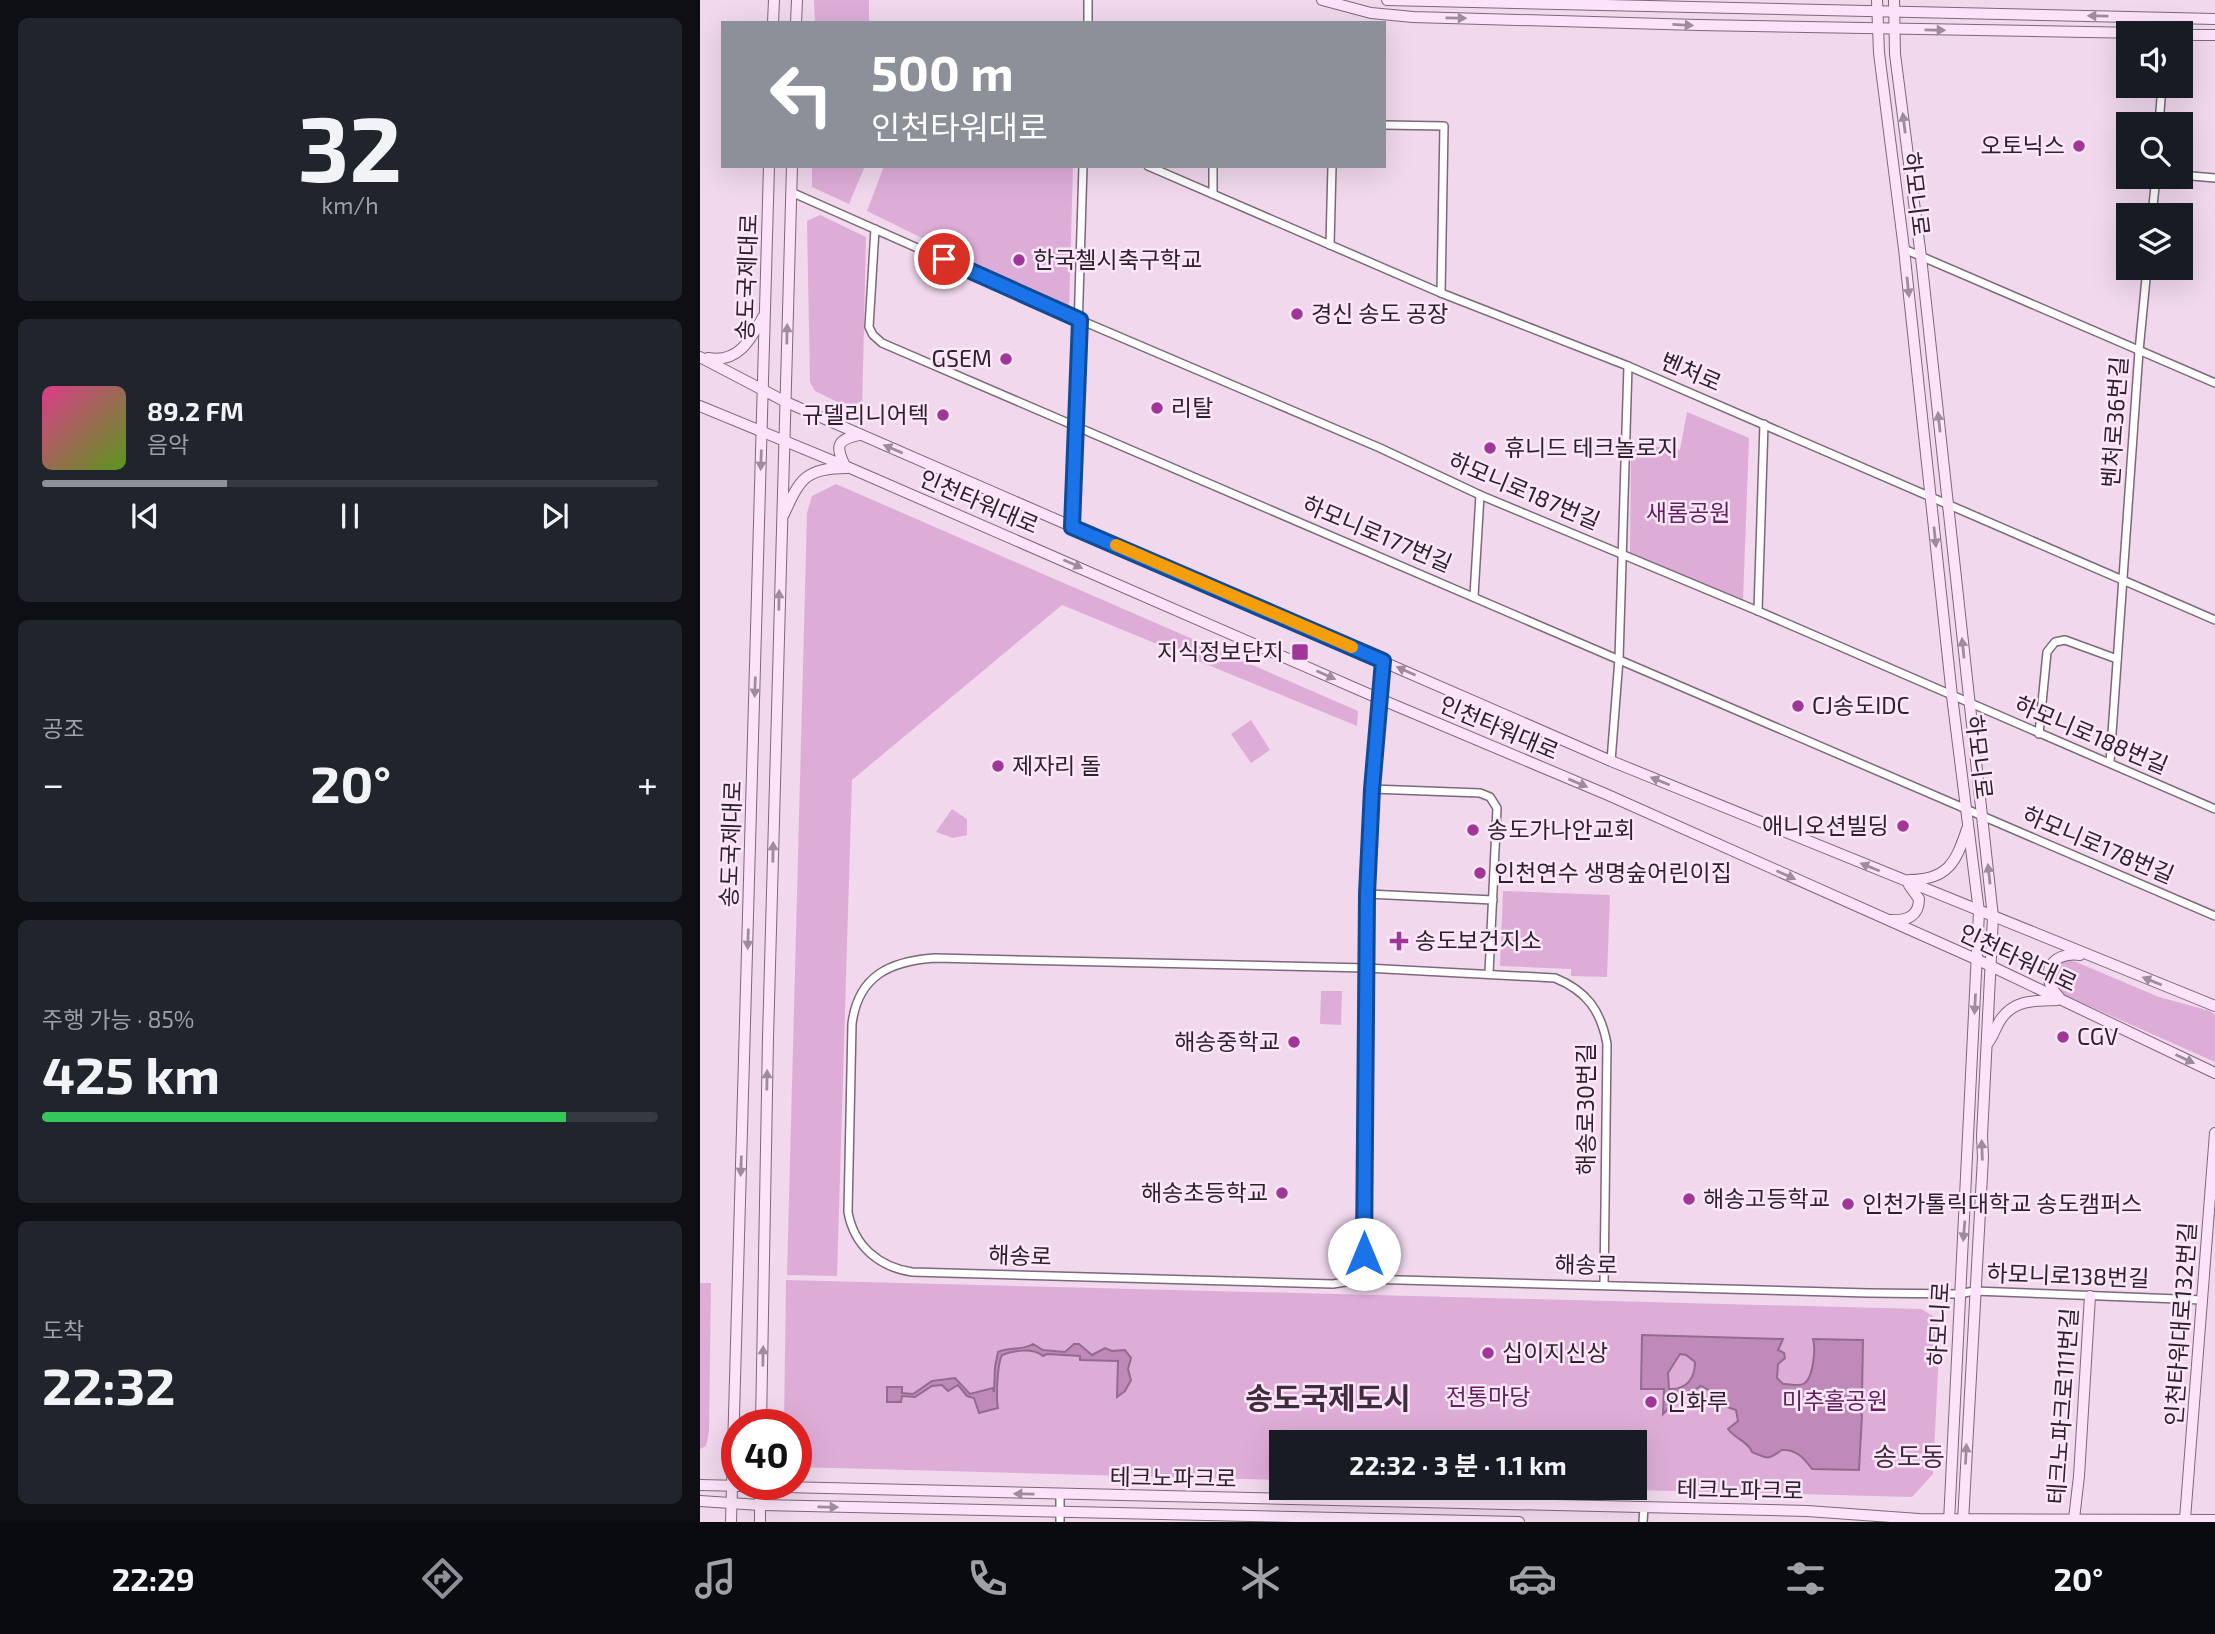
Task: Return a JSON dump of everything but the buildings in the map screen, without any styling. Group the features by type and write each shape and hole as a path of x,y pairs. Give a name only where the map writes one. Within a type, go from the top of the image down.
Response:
{"main road":[{"path":"773,21 774,0"},
{"path":"796,21 797,0"},
{"path":"1322,0 1388,16 1698,26 2116,33"},
{"path":"1388,0 1877,5 1893,11 2215,19"},
{"name":"하모니로","path":"1894,0 1894,29 1993,917 1963,1520"},
{"name":"하모니로","path":"1877,5 1877,28 1904,249 1952,696 1979,912 1949,1520"},
{"path":"2193,35 2215,35"},
{"name":"송도국제대로","path":"734,1409 769,168"},
{"name":"송도국제대로","path":"761,1409 768,1038 792,168"},
{"path":"700,357 717,359 740,352 751,341 765,314"},
{"name":"인천타워대로","path":"700,357 763,391 859,435 1611,761 2215,1006"},
{"name":"인천타워대로","path":"700,405 1608,795 1978,960 2215,1073"},
{"path":"781,521 797,485 804,477 827,468 847,467 838,451 839,444 845,438 859,435"},
{"path":"1364,1279 1367,894 1372,789 1383,661"},
{"path":"1904,881 1925,880 1950,867 1958,855 1968,825"},
{"path":"1887,920 1905,920 1917,910 1919,899 1904,881"},
{"path":"2065,1002 2050,986 2050,967 2055,961 2068,955 2098,959"},
{"path":"1988,1044 1999,1021 2013,1007 2025,1001 2065,1002"},
{"name":"인천타워대로132번길","path":"2185,1519 2215,1133"},
{"name":"테크노파크로111번길","path":"2074,1519 2090,1296"},
{"name":"테크노파크로","path":"700,1485 721,1486"},
{"name":"테크노파크로","path":"812,1488 1807,1510 1949,1520 2215,1520"},
{"path":"760,1500 760,1522"},
{"name":"테크노파크로","path":"700,1501 1060,1517 1519,1522"},
{"name":"송도국제대로","path":"731,1522 732,1503"}],"street":[{"path":"1087,21 1088,0"},
{"path":"1388,0 1388,16"},
{"path":"1386,125 1444,126 1441,293"},
{"path":"1072,527 1083,168"},
{"name":"벤처로","path":"1153,168 1441,293 1628,366 2215,620"},
{"path":"1213,168 1213,194"},
{"path":"1330,245 1332,168"},
{"path":"2193,176 2215,178"},
{"name":"하모니로187번길","path":"791,192 1080,320 1380,448 1480,495 1758,611 1952,696"},
{"name":"하모니로177번길","path":"875,229 869,327 873,335 882,342 1966,808"},
{"path":"1904,249 2215,383"},
{"name":"벤처로36번길","path":"2110,762 2146,280"},
{"path":"1611,761 1619,659 1628,366"},
{"path":"1758,611 1764,425"},
{"path":"1474,596 1480,495"},
{"path":"2039,734 2047,652 2055,642 2066,640 2117,659"},
{"name":"하모니로188번길","path":"1952,696 2215,809"},
{"path":"1372,789 1480,793 1490,797 1497,808 1489,973"},
{"name":"하모니로178번길","path":"1966,808 2215,916"},
{"path":"1367,894 1493,900"},
{"name":"해송로","path":"1366,968 935,957 892,965 867,986 858,999 853,1014 848,1200 850,1223 866,1250 883,1264 912,1272 1332,1284 1364,1279 1959,1294 1974,1292"},
{"name":"해송로30번길","path":"1366,968 1541,976 1562,981 1579,990 1588,999 1602,1021 1607,1044 1604,1285"},
{"name":"하모니로138번길","path":"1974,1292 2203,1300"},
{"path":"1060,1495 1060,1517"},
{"path":"1643,1522 1644,1507"}],"green space":[{"path":"814,0 869,0 869,21 815,21"},
{"path":"812,168 864,168 849,204 812,187"},
{"name":"한국첼시축구학교","path":"883,168 1073,168 1069,310 867,211"},
{"path":"820,215 866,237 862,414 815,391 810,382 807,221"},
{"name":"새롬공원","path":"1687,412 1749,438 1743,600 1630,553 1631,443 1680,450"},
{"path":"836,484 1358,711 1357,726 1062,605 852,780 837,1276 787,1275 807,513 812,496"},
{"path":"1251,720 1270,750 1251,763 1231,734"},
{"path":"952,809 967,819 967,835 953,838 936,832"},
{"path":"1503,891 1610,895 1607,977 1571,976 1571,969 1500,966"},
{"path":"2069,959 2159,997 2210,1011 2215,1015 2215,1062 2062,994 2053,983 2054,974 2058,965"},
{"path":"1321,991 1342,991 1341,1025 1320,1024"},
{"name":"미추홀공원","path":"786,1280 1921,1309 1933,1316 1940,1329 1933,1474 1912,1497 1647,1490 1647,1430 1269,1430 1269,1480 812,1467 812,1409 784,1409"},
{"path":"700,1283 711,1283 709,1432 706,1446 700,1449"}],"shaded area":[{"path":"1642,1335 1783,1339 1778,1350 1784,1353 1785,1358 1778,1364 1777,1378 1783,1384 1797,1385 1805,1383 1810,1375 1814,1356 1813,1339 1863,1340 1862,1395 1856,1404 1862,1415 1859,1470 1812,1469 1799,1455 1787,1450 1768,1457 1752,1452 1748,1445 1728,1429 1738,1421 1736,1410 1721,1405 1717,1395 1701,1386 1695,1390 1692,1397 1679,1397 1663,1414 1664,1389 1641,1389","holes":["1680,1354 1695,1362 1692,1378 1681,1387 1669,1389 1668,1373"]},
{"path":"1033,1344 1043,1350 1065,1352 1074,1344 1079,1344 1092,1355 1105,1348 1112,1351 1125,1350 1131,1358 1128,1369 1131,1380 1125,1391 1117,1397 1118,1361 1080,1360 1080,1356 1043,1356 1029,1351 1017,1351 1002,1355 1000,1359 998,1408 979,1413 974,1398 967,1396 958,1385 948,1391 942,1385 932,1386 915,1397 902,1396 901,1402 887,1402 887,1387 902,1387 902,1393 913,1394 932,1381 955,1378 970,1394 993,1388 994,1392 998,1352"}],"slow traffic":[{"path":"1116,545 1352,647"}],"place":[{"name":"오토닉스","path":"2079,146"},
{"name":"한국첼시축구학교","path":"1019,260"},
{"name":"경신 송도 공장","path":"1297,314"},
{"name":"GSEM","path":"1006,359"},
{"name":"리탈","path":"1157,408"},
{"name":"규델리니어텍","path":"943,415"},
{"name":"휴니드 테크놀로지","path":"1490,448"},
{"name":"지식정보단지","path":"1300,652"},
{"name":"CJ송도IDC","path":"1798,706"},
{"name":"제자리 돌","path":"998,766"},
{"name":"애니오션빌딩","path":"1903,826"},
{"name":"송도가나안교회","path":"1473,830"},
{"name":"인천연수 생명숲어린이집","path":"1480,873"},
{"name":"송도보건지소","path":"1399,941"},
{"name":"CGV","path":"2063,1037"},
{"name":"해송중학교","path":"1294,1042"},
{"name":"해송초등학교","path":"1282,1193"},
{"name":"해송고등학교","path":"1689,1199"},
{"name":"인천가톨릭대학교 송도캠퍼스","path":"1848,1204"},
{"name":"십이지신상","path":"1488,1353"},
{"name":"인화루","path":"1651,1402"}],"district":[{"name":"송도국제도시","path":"1328,1399"},
{"name":"송도동","path":"1909,1457"}],"route":[{"path":"944,259 1080,320 1072,527 1383,661 1372,789 1367,894 1364,1254"}],"park label":[{"name":"전통마당","path":"1488,1397"}]}
